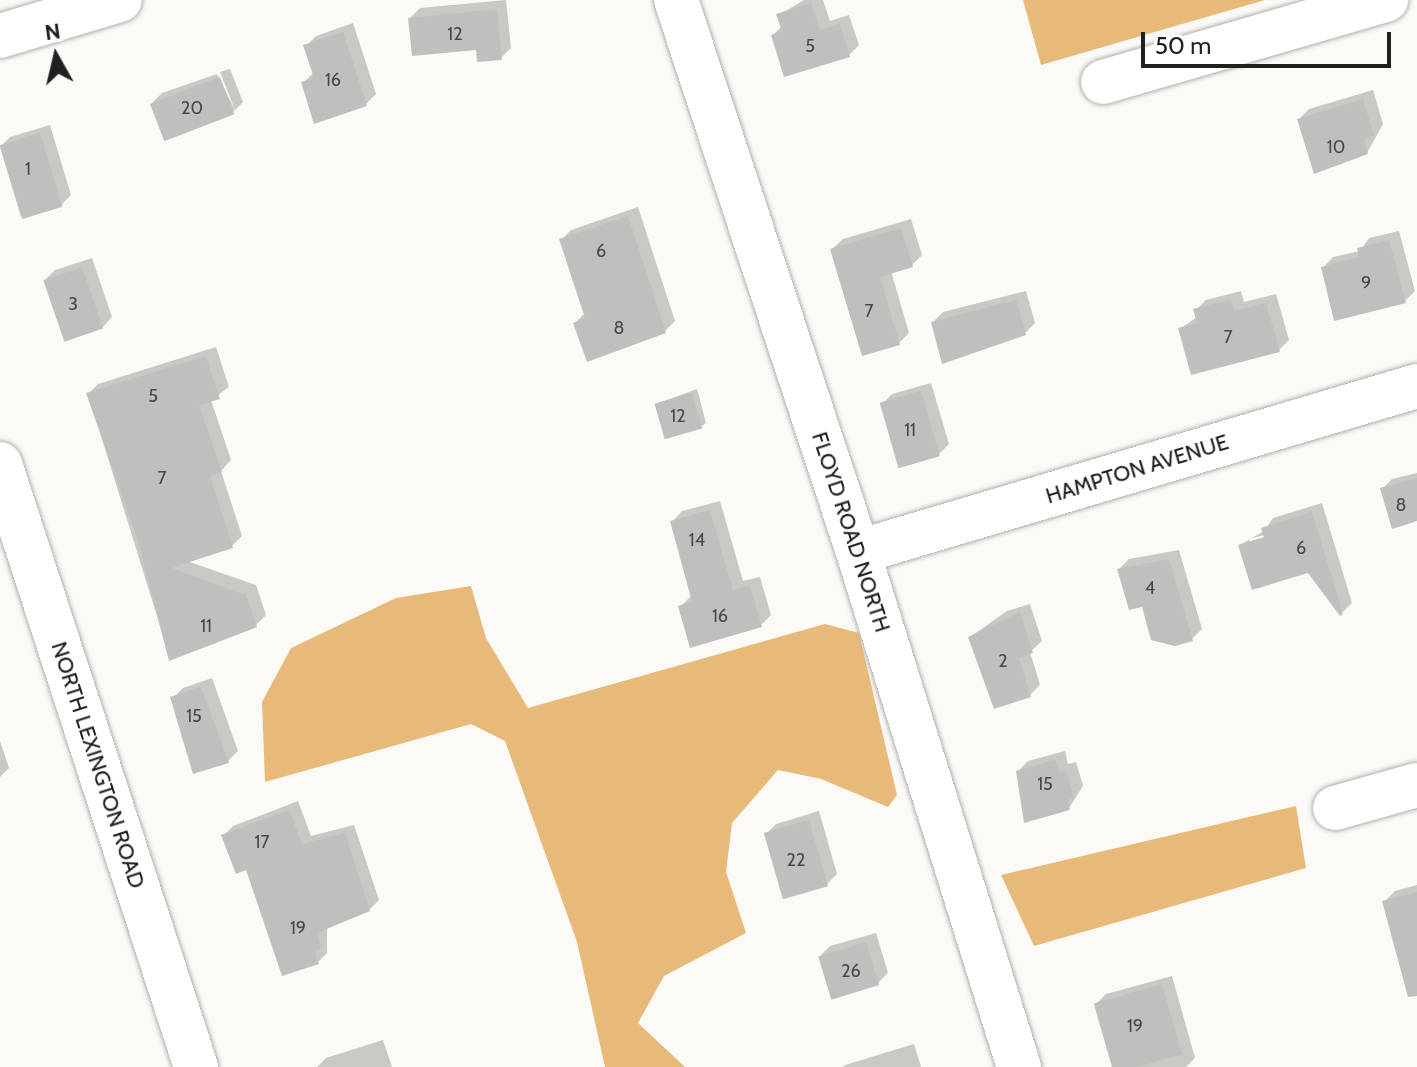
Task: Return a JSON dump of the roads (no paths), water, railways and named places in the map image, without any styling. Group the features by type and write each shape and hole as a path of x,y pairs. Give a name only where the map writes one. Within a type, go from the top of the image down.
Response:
{"street":[{"path":"0,36 120,0"},
{"name":"FLOYD ROAD NORTH","path":"676,0 858,552 1019,1067"},
{"path":"1103,82 1386,0"},
{"name":"HAMPTON AVENUE","path":"858,552 1417,386"},
{"name":"NORTH LEXINGTON ROAD","path":"0,464 196,1067"},
{"path":"1335,808 1417,785"}]}
